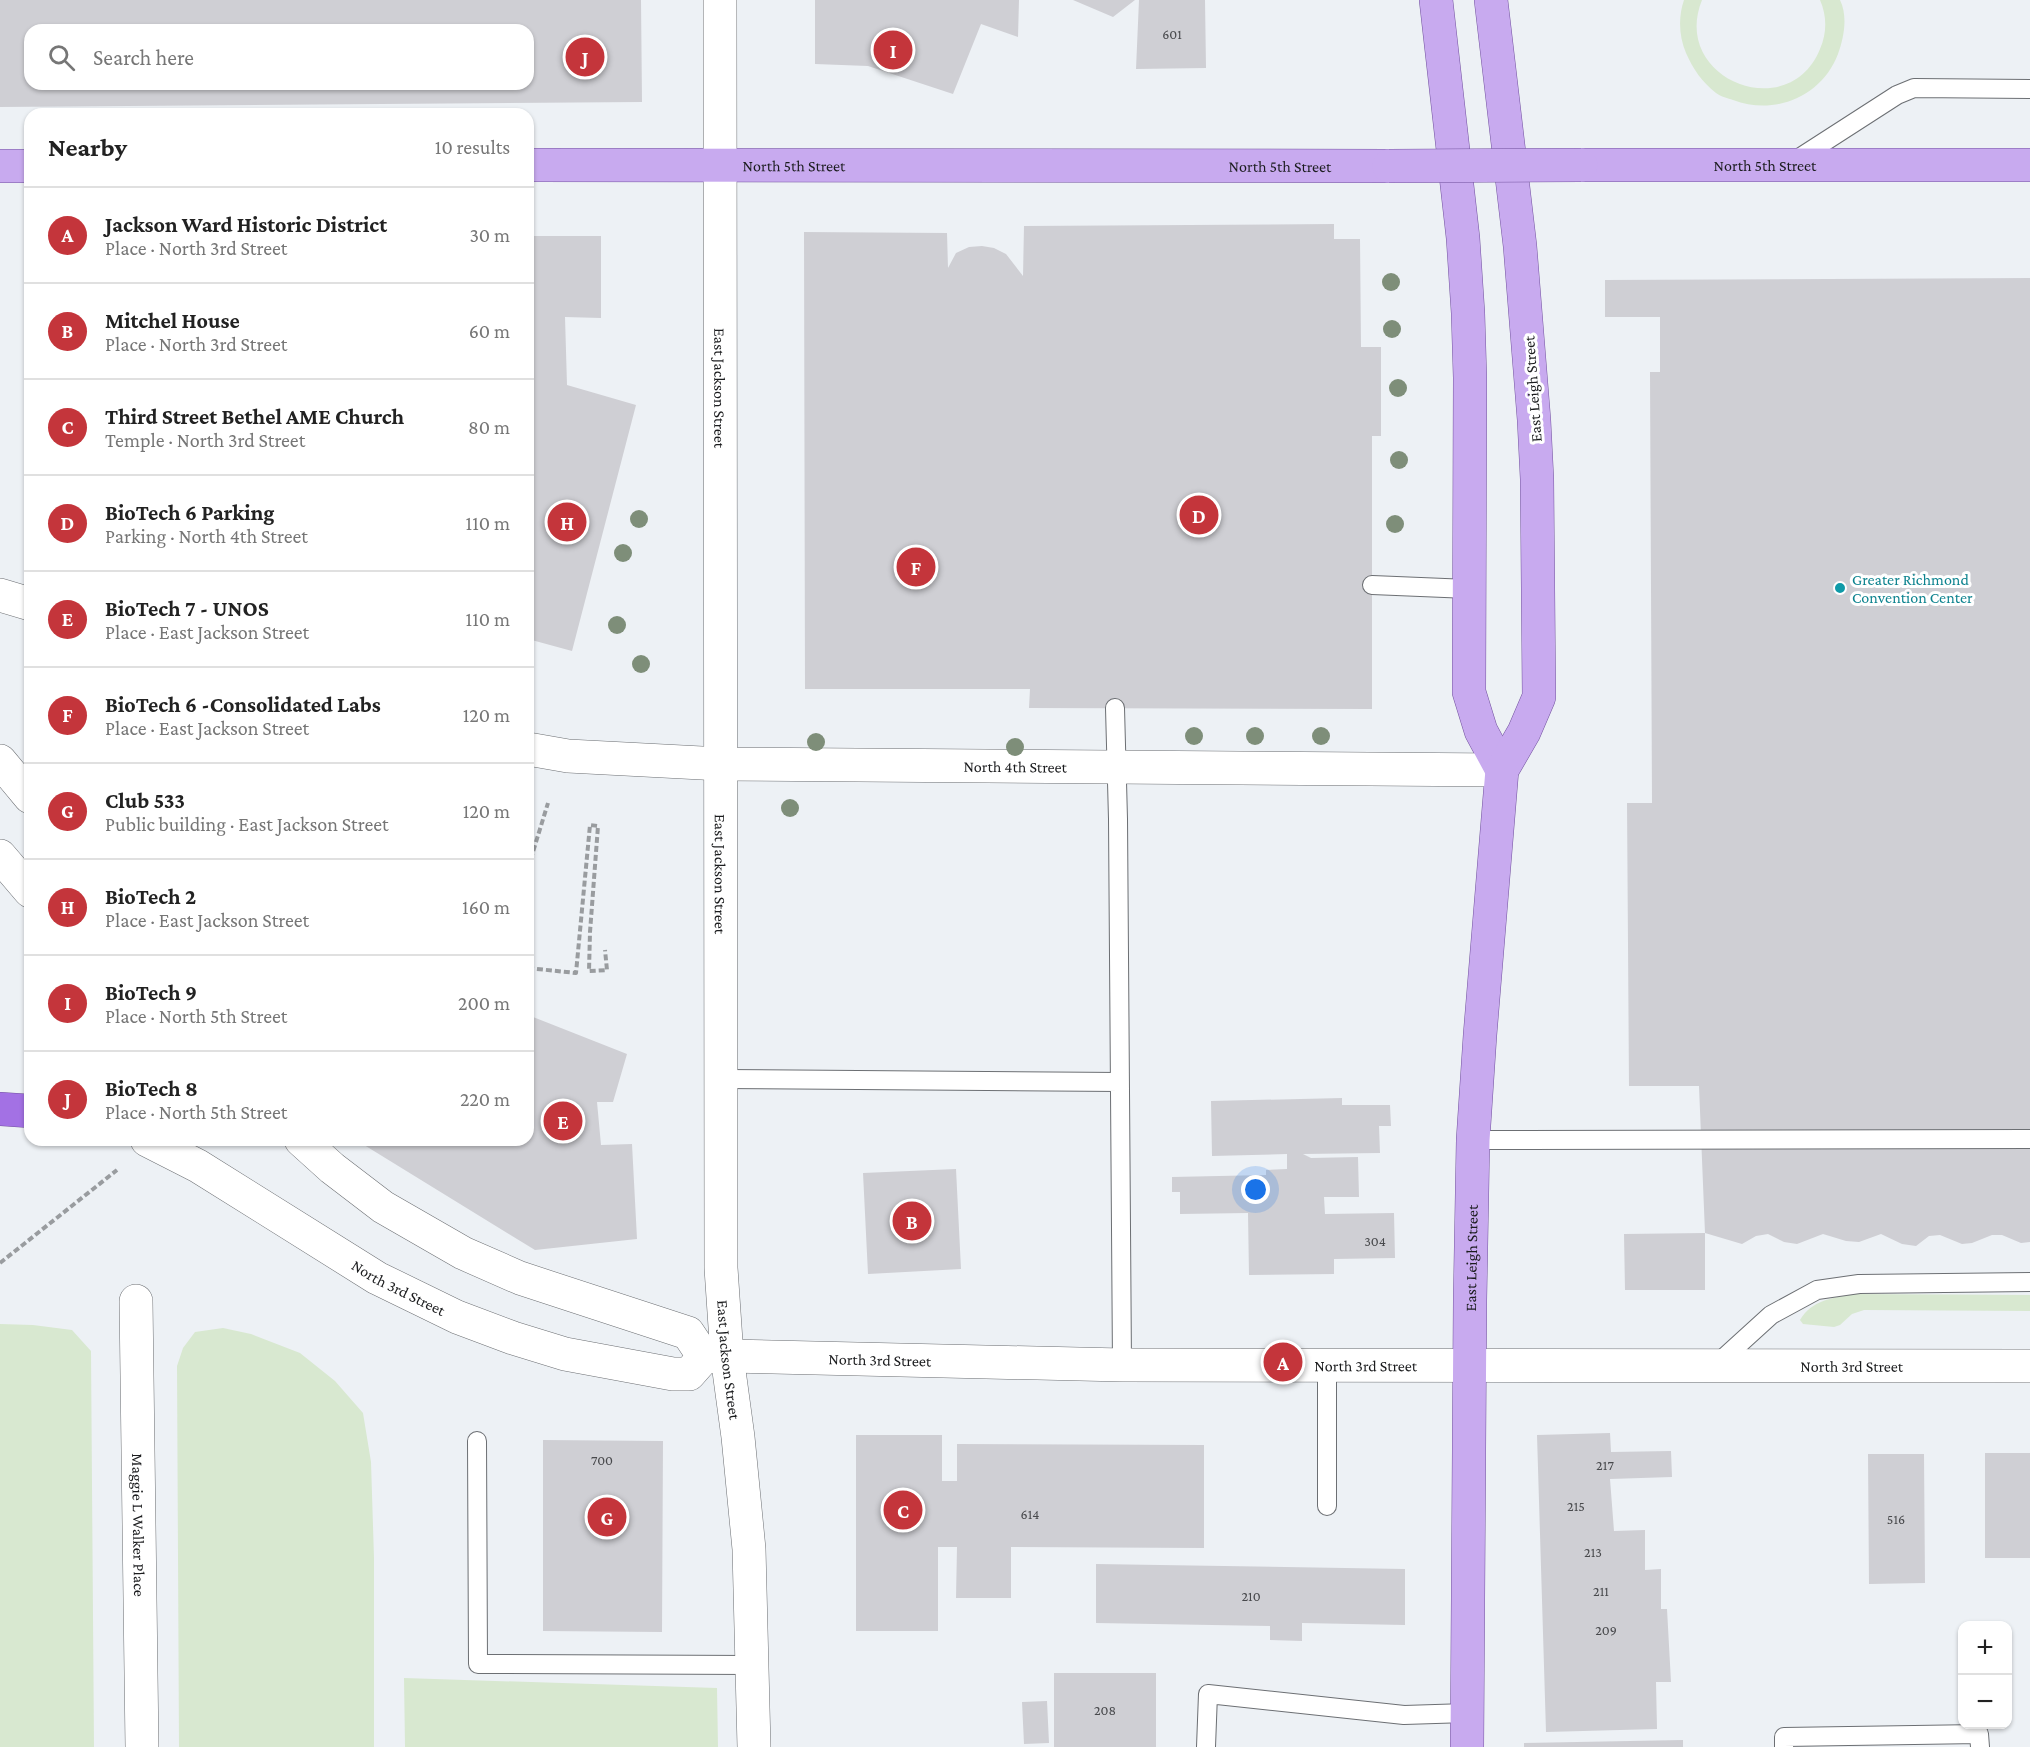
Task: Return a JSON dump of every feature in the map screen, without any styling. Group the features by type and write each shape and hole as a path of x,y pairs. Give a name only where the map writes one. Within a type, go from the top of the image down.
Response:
{"highway":[{"path":"0,1109 24,1111"}],"main road":[{"path":"1436,0 1463,238 1468,312 1469,692 1481,731 1502,771"},
{"name":"East Leigh Street","path":"1467,1747 1473,1140 1502,771 1524,732 1539,697 1537,479 1531,373 1520,246 1491,0"},
{"name":"North 5th Street","path":"534,165 2030,165"},
{"path":"0,166 24,166"}],"street":[{"name":"East Jackson Street","path":"720,0 721,1268 716,1357 738,1437 749,1549 754,1747"},
{"path":"0,595 24,602"},
{"name":"North 4th Street","path":"534,750 568,756 721,764 1502,771"},
{"path":"0,760 24,790"},
{"path":"0,856 24,884"},
{"name":"North 3rd Street","path":"159,1146 198,1166 377,1278 457,1317 565,1354 672,1374 689,1374 716,1357 1122,1365 2030,1366"},
{"path":"308,1146 383,1207 463,1253 520,1278 688,1333 716,1357"},
{"name":"Maggie L Walker Place","path":"136,1301 142,1747"}],"lane":[{"path":"1789,164 1897,95 1914,88 2030,89"},
{"path":"1372,585 1469,589"},
{"path":"1115,708 1122,1365"},
{"path":"721,1079 1120,1082"},
{"path":"1473,1140 2030,1139"},
{"path":"1715,1366 1771,1315 1817,1290 1859,1284 2030,1282"},
{"path":"1327,1365 1327,1506"},
{"path":"477,1441 478,1664 753,1665"},
{"path":"1206,1747 1208,1694 1404,1715 1467,1713"},
{"path":"1784,1747 1784,1737 1979,1734 1980,1747"}],"path":[{"path":"534,848 548,802"},
{"path":"534,969 576,973 590,825 598,826 589,971 607,970 605,950"},
{"path":"0,1263 117,1170"}],"green space":[{"path":"1684,0 1702,0 1697,28 1703,52 1717,71 1737,83 1761,88 1784,85 1805,72 1820,49 1824,37 1825,18 1820,0 1840,0 1844,20 1840,48 1831,69 1821,81 1796,99 1781,104 1765,105 1749,104 1720,96 1698,75 1684,47 1680,27"},
{"path":"1854,1294 2030,1295 2030,1311 1864,1310 1852,1314 1840,1325 1834,1327 1803,1324 1800,1320 1810,1308 1817,1304"},
{"path":"0,1324 72,1330 91,1351 94,1747 0,1747"},
{"path":"223,1328 251,1334 300,1353 335,1381 363,1413 371,1462 374,1558 374,1747 179,1747 177,1366 183,1348 195,1332"},
{"path":"404,1678 717,1688 718,1747 405,1747"}],"building":[{"path":"0,0 641,0 642,102 0,107"},
{"path":"815,0 1019,0 1018,37 981,24 953,94 868,66 815,64"},
{"path":"1073,0 1135,0 1113,17"},
{"path":"1139,0 1205,0 1206,68 1136,69"},
{"path":"1334,224 1334,239 1360,239 1361,347 1381,347 1381,436 1372,436 1372,709 1029,708 1030,689 805,689 804,232 947,233 948,268 956,253 969,247 982,246 994,248 1006,254 1023,276 1024,226"},
{"path":"534,236 601,236 601,318 565,317 567,385 636,405 572,651 534,641"},
{"name":"Greater Richmond Convention Center","path":"2030,278 2030,1242 2021,1243 2002,1235 1992,1235 1972,1243 1962,1244 1940,1235 1929,1236 1916,1246 1902,1244 1881,1234 1859,1242 1846,1241 1823,1234 1797,1244 1784,1242 1768,1234 1756,1236 1742,1244 1705,1233 1699,1086 1629,1086 1627,803 1652,803 1650,372 1660,372 1660,317 1605,317 1605,280"},
{"path":"534,1017 627,1054 613,1102 597,1102 601,1145 632,1144 637,1239 535,1250 366,1146 534,1146"},
{"path":"1342,1098 1342,1105 1390,1105 1391,1126 1379,1126 1380,1153 1303,1154 1311,1158 1358,1157 1359,1197 1324,1197 1325,1214 1394,1213 1395,1258 1334,1259 1334,1274 1249,1275 1248,1213 1180,1214 1180,1192 1172,1192 1172,1177 1266,1175 1266,1170 1287,1169 1287,1154 1212,1156 1211,1101"},
{"path":"956,1169 961,1269 868,1274 863,1173"},
{"path":"1705,1233 1705,1290 1625,1290 1624,1234"},
{"path":"1610,1433 1611,1452 1671,1451 1672,1477 1610,1479 1614,1531 1645,1530 1645,1570 1661,1569 1661,1609 1667,1609 1671,1682 1656,1682 1657,1729 1546,1732 1537,1435"},
{"path":"856,1435 942,1435 942,1481 957,1481 957,1444 1204,1445 1204,1548 1011,1547 1011,1598 956,1598 957,1547 938,1547 938,1631 856,1631"},
{"path":"543,1440 663,1441 662,1632 543,1631"},
{"path":"1985,1453 2030,1453 2030,1558 1985,1558"},
{"path":"1868,1454 1924,1454 1925,1583 1869,1584"},
{"path":"1096,1564 1405,1569 1405,1625 1302,1623 1302,1641 1270,1640 1270,1626 1096,1623"},
{"path":"1054,1673 1156,1673 1156,1747 1054,1747"},
{"path":"1047,1701 1049,1743 1024,1744 1022,1702"},
{"path":"1683,1740 1683,1747 1524,1747 1524,1743"}],"place":[{"name":"BioTech 9","path":"893,50"},
{"name":"BioTech 8","path":"585,57"},
{"name":"BioTech 6 Parking","path":"1199,515"},
{"name":"BioTech 2","path":"567,522"},
{"name":"BioTech 6 -Consolidated Labs","path":"916,567"},
{"name":"Greater Richmond Convention Center","path":"1840,588"},
{"name":"BioTech 7 - UNOS","path":"563,1121"},
{"name":"Mitchel House","path":"912,1221"},
{"name":"Jackson Ward Historic District","path":"1283,1362"},
{"name":"Third Street Bethel AME Church","path":"903,1510"},
{"name":"Club 533","path":"607,1517"}]}
